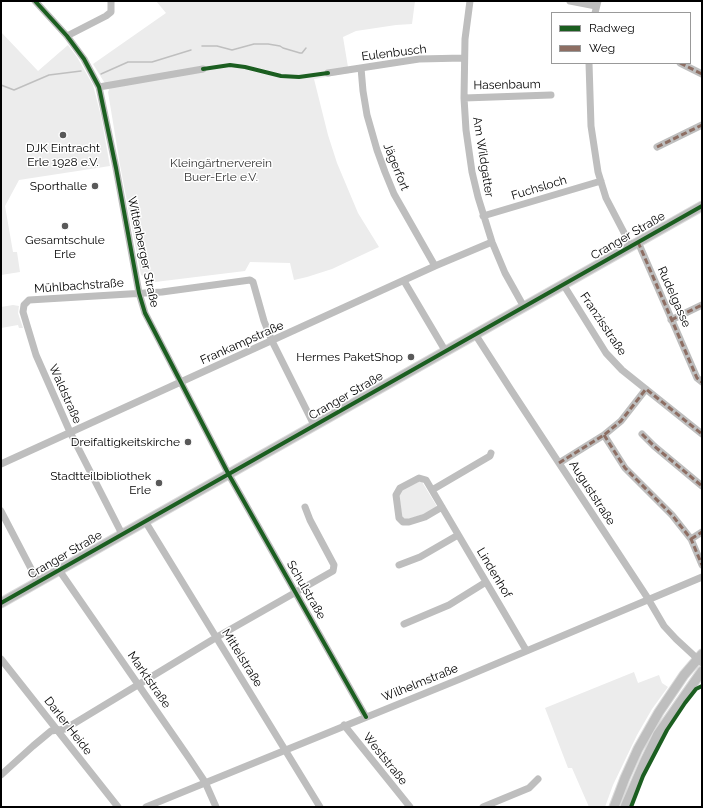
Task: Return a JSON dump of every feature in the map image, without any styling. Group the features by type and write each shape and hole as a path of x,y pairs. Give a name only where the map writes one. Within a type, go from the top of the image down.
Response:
{"main road":[{"name":"Cranger Straße","path":"1,603 702,206"},
{"path":"614,807 624,778 638,749 659,712 684,675 700,658"},
{"path":"625,807 658,734 702,671"}],"street":[{"name":"Wittenberger Straße","path":"34,1 67,36 84,59 99,87 116,168 139,293 145,313 228,474"},
{"path":"67,36 106,16 111,12 111,1"},
{"name":"Am Wildgatter","path":"470,1 465,39 464,98 466,130 472,172 483,216 492,242 505,274 524,307"},
{"path":"570,1 596,7"},
{"name":"Eulenbusch","path":"328,73 419,59 464,58"},
{"name":"Rudelgasse","path":"589,64 591,126 595,158 606,198 634,244 672,320 697,378 702,382"},
{"path":"682,64 702,74"},
{"name":"Jägerfort","path":"361,68 367,115 385,172 397,199 435,266"},
{"path":"99,87 203,69"},
{"name":"Hasenbaum","path":"464,98 551,95"},
{"path":"657,147 702,125"},
{"name":"Fuchsloch","path":"483,216 601,181"},
{"name":"Frankampstraße","path":"1,464 435,266 492,242"},
{"name":"Mühlbachstraße","path":"26,302 32,300 169,291 250,280 253,282 272,341"},
{"path":"404,281 446,352"},
{"name":"Franzisstraße","path":"563,284 606,353 622,370 702,434"},
{"name":"Waldstraße","path":"26,302 23,312 36,355 70,432 122,534"},
{"path":"672,320 702,305"},
{"name":"Auguststraße","path":"475,334 649,600 664,626 676,639 700,658"},
{"path":"272,341 314,426"},
{"path":"559,463 604,435 621,421 646,389"},
{"path":"642,434 654,446 702,486"},
{"path":"604,435 625,468 672,515 691,539 702,565"},
{"path":"432,490 490,456 492,453"},
{"name":"Schulstraße","path":"228,474 366,717"},
{"name":"Lindenhof","path":"442,507 425,517 409,522 400,521 396,495 400,488 419,478 426,480 442,507 458,535 526,650"},
{"path":"1,775 51,731 65,729 217,637 333,571 334,565 310,520 305,507"},
{"path":"1,511 38,582"},
{"name":"Mittelstraße","path":"145,521 320,807"},
{"path":"691,539 702,532"},
{"path":"399,565 420,557 458,535"},
{"name":"Marktstraße","path":"59,570 139,684 205,782 216,807"},
{"name":"Wilhelmstraße","path":"146,807 702,577"},
{"path":"404,624 449,605 486,582"},
{"name":"Darler Heide","path":"1,659 118,807"},
{"name":"Weststraße","path":"344,725 410,807"},
{"path":"483,807 529,788 538,779"}],"green space":[{"name":"Kleingärtnerverein Buer-Erle e.V.","path":"156,1 415,1 412,24 356,31 343,37 349,73 314,79 328,135 337,163 358,213 379,247 332,269 294,280 290,263 250,262 245,271 155,282 141,275 120,165 108,92 109,90 93,64 166,13"},
{"path":"1,32 38,71 68,45 77,57 93,85 101,116 110,166 19,180 5,206 13,252 17,252 20,272 1,275"},
{"path":"13,305 19,306 18,313 23,328 19,328 18,325 1,328 1,307"},
{"path":"420,481 437,508 405,520 402,518 399,494 401,491"},
{"path":"634,672 638,683 659,675 662,683 668,687 652,709 637,735 613,785 605,807 589,807 572,768 568,768 545,708"}],"waterway":[{"path":"202,46 217,46 232,50 254,44 268,44 280,46 300,53 302,53 306,48"},
{"path":"101,74 128,62 152,62 191,50"},
{"path":"1,85 14,90 49,75 81,71"}],"tram line":[{"path":"1,604 702,207"}],"marked path":[{"path":"682,64 702,74"},
{"path":"657,147 702,125"},
{"path":"638,242 697,378 702,382"},
{"path":"671,320 702,305"},
{"path":"559,463 604,435 621,421 646,389 702,434"},
{"path":"642,434 654,446 702,486"},
{"path":"604,435 625,468 672,515 691,539 702,565"},
{"path":"691,539 702,532"}],"cycle path":[{"path":"35,1 67,36 84,59 99,87 116,168 139,293 145,313 229,475 366,717"},
{"path":"203,69 230,65 245,67 281,76 299,77 328,73"},
{"path":"1,603 702,206"},
{"path":"631,807 643,776 667,730 696,689 702,686"}],"place":[{"name":"DJK Eintracht Erle 1928 e.V.","path":"63,135"},
{"name":"Sporthalle","path":"95,186"},
{"name":"Gesamtschule Erle","path":"65,226"},
{"name":"Hermes PaketShop","path":"411,357"},
{"name":"Dreifaltigkeitskirche","path":"188,442"},
{"name":"Stadtteilbibliothek Erle","path":"159,483"}]}
